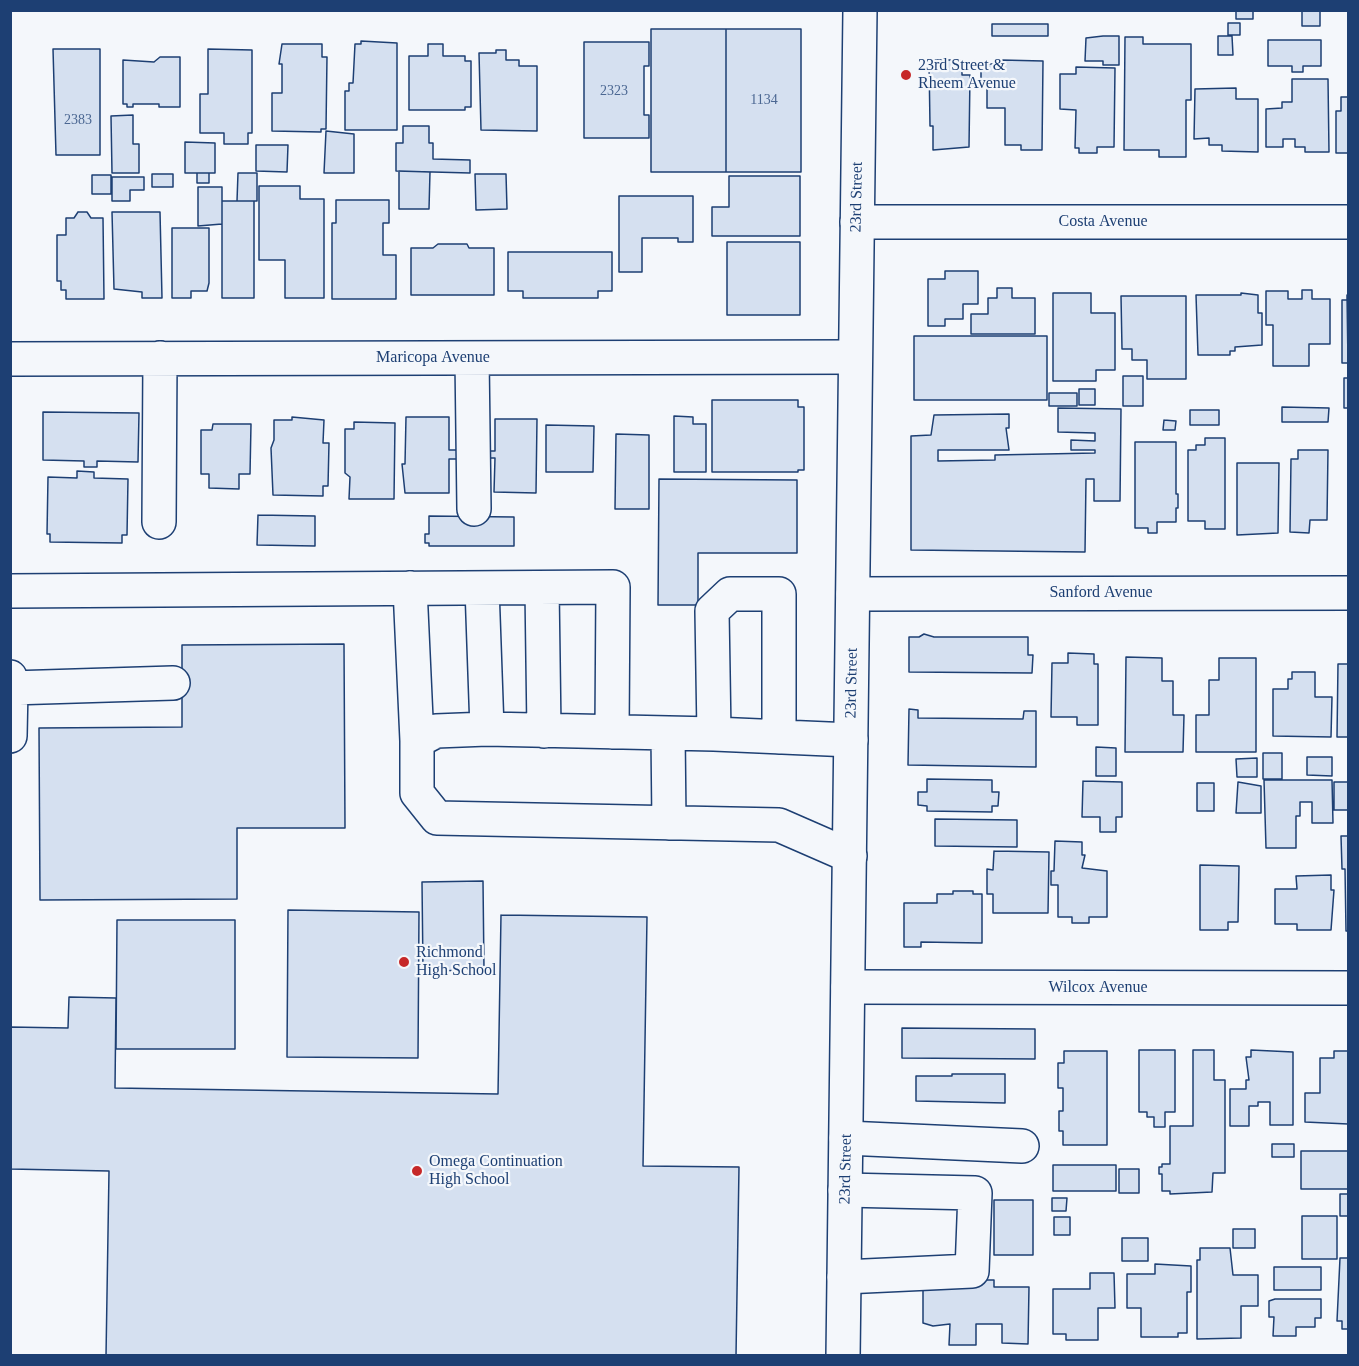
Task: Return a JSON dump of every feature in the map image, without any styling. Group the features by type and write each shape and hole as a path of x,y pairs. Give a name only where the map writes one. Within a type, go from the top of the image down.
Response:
{"street":[{"name":"23rd Street","path":"843,1356 860,10"},
{"name":"Costa Avenue","path":"857,222 1348,222"},
{"name":"Maricopa Avenue","path":"10,359 855,357"},
{"path":"159,522 160,358"},
{"path":"472,358 474,509"},
{"path":"10,591 613,587 612,732"},
{"path":"410,588 417,793 437,818 779,825 850,856"},
{"path":"482,588 487,729"},
{"path":"542,588 544,731"},
{"name":"Sanford Avenue","path":"853,594 1348,593"},
{"path":"714,734 712,611 730,594 779,594 779,737"},
{"path":"10,677 10,736"},
{"path":"11,688 173,683"},
{"path":"417,741 436,731 487,729 714,734 851,740"},
{"path":"668,733 669,823"},
{"name":"Wilcox Avenue","path":"848,987 1348,988"},
{"path":"846,1138 1022,1146"},
{"path":"844,1277 972,1271 975,1193 846,1190"}],"building":[{"path":"1236,10 1253,10 1253,19 1236,19"},
{"path":"1302,11 1320,11 1320,26 1302,26"},
{"path":"1228,23 1240,23 1240,35 1228,35"},
{"path":"992,24 1048,24 1048,36 992,36"},
{"path":"651,29 726,29 726,172 651,172"},
{"path":"726,29 801,29 801,172 726,172"},
{"path":"1119,36 1119,65 1103,65 1103,61 1085,61 1086,38"},
{"path":"1218,36 1232,36 1233,55 1218,55"},
{"path":"1125,37 1143,37 1143,44 1191,44 1191,100 1186,100 1186,157 1159,157 1159,150 1124,150"},
{"path":"1268,40 1321,40 1321,66 1303,66 1303,72 1292,72 1292,66 1268,66"},
{"path":"361,41 397,43 397,130 345,130 345,91 349,91 349,83 353,83 355,44 361,44"},
{"path":"584,42 649,42 649,66 644,66 644,115 649,115 649,138 584,138"},
{"path":"282,44 322,44 322,57 327,57 326,129 321,129 321,132 272,131 272,93 282,93 282,64 279,64"},
{"path":"428,44 443,44 443,56 465,56 465,61 471,61 471,107 465,107 465,110 409,110 409,56 428,56"},
{"path":"53,49 100,49 100,155 56,155"},
{"path":"208,49 252,50 252,133 248,133 248,144 224,144 224,133 200,133 200,94 208,94"},
{"path":"496,50 506,50 506,60 519,60 519,66 537,66 537,131 481,130 479,53 496,53"},
{"path":"160,57 180,57 180,107 133,104 133,107 127,107 127,104 123,104 123,60 154,62"},
{"path":"929,60 962,60 962,75 970,75 969,147 933,150 933,126 930,126"},
{"path":"1001,60 1043,61 1042,150 1021,150 1021,145 1005,145 1005,108 987,108 987,86 981,86 981,64 1001,64"},
{"path":"1076,67 1115,68 1114,147 1097,147 1097,153 1079,153 1079,148 1075,148 1076,110 1060,109 1060,74 1076,74"},
{"path":"1292,79 1328,79 1329,152 1305,152 1305,147 1295,147 1295,139 1283,139 1283,147 1266,147 1266,109 1282,108 1282,102 1292,102"},
{"path":"1236,88 1236,99 1258,99 1258,152 1222,151 1222,145 1209,145 1209,138 1194,139 1195,89"},
{"path":"1341,97 1348,97 1348,153 1336,153 1336,111 1341,111"},
{"path":"133,115 133,144 139,144 139,173 112,173 111,116"},
{"path":"403,126 429,126 429,143 433,143 433,159 470,160 470,173 396,171 396,143 403,143"},
{"path":"326,131 354,134 354,173 324,173"},
{"path":"185,142 215,143 215,173 185,173"},
{"path":"256,145 288,145 287,172 256,171"},
{"path":"399,171 430,172 429,209 399,209"},
{"path":"197,173 209,173 209,183 197,183"},
{"path":"238,173 257,173 257,201 237,201"},
{"path":"152,174 173,174 173,187 152,187"},
{"path":"475,174 506,174 507,209 476,210"},
{"path":"92,175 111,175 111,194 92,194"},
{"path":"729,176 800,176 800,236 712,236 712,207 729,207"},
{"path":"112,177 144,177 144,190 130,190 130,201 112,201"},
{"path":"259,186 300,186 300,199 324,199 324,298 285,298 285,260 259,260"},
{"path":"198,187 222,187 222,224 198,226"},
{"path":"619,196 693,196 693,242 678,242 678,238 642,238 642,272 619,272"},
{"path":"336,200 389,200 389,223 383,223 383,255 396,255 396,299 332,299 332,223 336,223"},
{"path":"222,201 254,201 254,298 222,298"},
{"path":"78,212 87,212 91,218 103,218 104,299 66,299 66,290 61,290 61,281 57,281 57,235 66,235 66,218 74,218"},
{"path":"112,212 160,212 162,298 142,298 142,292 114,289"},
{"path":"172,228 209,228 207,291 191,291 191,298 172,298"},
{"path":"727,242 800,242 800,315 727,315"},
{"path":"438,244 467,244 469,248 494,248 494,295 411,295 411,248 433,248"},
{"path":"508,252 612,252 612,291 598,291 598,298 523,298 523,291 508,291"},
{"path":"945,271 978,271 978,304 963,304 963,319 945,319 945,326 928,326 928,279 945,279"},
{"path":"997,288 1012,288 1012,298 1035,298 1035,334 971,334 971,314 988,314 988,298 997,298"},
{"path":"1302,290 1312,290 1312,299 1330,299 1330,344 1309,344 1309,366 1273,366 1273,325 1266,325 1266,291 1288,291 1288,299 1302,299"},
{"path":"1053,293 1091,293 1091,313 1115,313 1115,370 1096,370 1096,381 1053,381"},
{"path":"1241,293 1258,295 1258,313 1262,313 1262,345 1235,347 1235,351 1230,351 1230,355 1198,355 1196,295 1241,295"},
{"path":"1347,295 1348,363 1342,363 1342,300 1347,300"},
{"path":"1121,296 1186,296 1186,379 1147,379 1147,360 1132,360 1132,349 1122,349"},
{"path":"914,336 1047,336 1047,400 914,400"},
{"path":"1123,376 1143,376 1143,406 1123,406"},
{"path":"1344,378 1348,378 1348,408 1344,408"},
{"path":"1079,389 1095,389 1095,405 1079,405"},
{"path":"1049,393 1077,393 1077,406 1049,406"},
{"path":"712,400 798,400 798,407 804,407 804,470 798,470 798,472 712,472"},
{"path":"1282,407 1329,408 1328,422 1282,422"},
{"path":"1058,408 1121,409 1120,501 1094,501 1094,479 1086,479 1085,552 911,550 911,436 931,435 934,415 1009,414 1009,428 1006,428 1009,450 938,450 938,461 995,460 995,455 1095,453 1095,450 1071,450 1071,440 1095,441 1095,433 1058,432"},
{"path":"1190,410 1219,410 1219,425 1190,425"},
{"path":"43,412 139,413 138,462 97,461 97,467 84,467 84,461 43,460"},
{"path":"674,416 693,417 693,424 706,424 706,472 674,472"},
{"path":"292,417 324,420 323,443 329,443 328,486 323,486 323,496 273,495 271,448 274,440 274,420 292,420"},
{"path":"406,417 449,417 449,450 458,450 458,459 449,459 449,493 405,493 402,464 405,464"},
{"path":"495,419 537,419 536,493 494,492 495,458 485,458 485,451 495,451"},
{"path":"1164,420 1176,421 1175,430 1163,430"},
{"path":"354,422 395,423 394,499 349,499 350,477 345,473 345,429 354,429"},
{"path":"213,424 251,424 250,474 239,474 239,489 209,488 209,474 201,474 201,430 212,430"},
{"path":"546,425 594,426 593,472 546,472"},
{"path":"616,434 649,435 649,509 615,509"},
{"path":"1205,438 1225,438 1225,529 1205,529 1205,521 1188,521 1188,450 1196,450 1196,445 1205,445"},
{"path":"1135,442 1176,442 1178,508 1176,508 1176,522 1157,522 1157,533 1148,533 1148,528 1135,528"},
{"path":"1298,450 1328,450 1327,520 1310,520 1309,533 1290,532 1291,459 1298,459"},
{"path":"1237,463 1279,463 1278,533 1237,535"},
{"path":"77,471 94,472 94,478 128,479 127,535 122,535 122,543 50,542 50,534 47,534 48,477 77,478"},
{"path":"659,479 797,480 797,553 698,553 698,605 658,605"},
{"path":"258,515 315,516 315,546 257,545"},
{"path":"429,516 514,517 514,546 429,546 429,543 425,543 425,534 429,534"},
{"path":"924,634 934,637 1028,637 1028,655 1033,655 1032,673 909,672 909,637 919,637"},
{"path":"344,644 345,828 237,828 237,899 40,900 39,728 182,727 182,645"},
{"path":"1068,653 1094,654 1094,664 1098,664 1098,725 1077,725 1077,717 1051,717 1052,663 1068,663"},
{"path":"1126,657 1162,658 1162,681 1173,681 1173,715 1184,715 1183,752 1125,752"},
{"path":"1219,658 1256,658 1256,752 1196,752 1196,715 1209,715 1209,680 1219,680"},
{"path":"1338,664 1348,664 1348,737 1337,737"},
{"path":"1292,672 1315,672 1315,697 1332,697 1331,737 1273,736 1273,689 1288,689 1288,679 1292,679"},
{"path":"909,709 918,710 918,718 1023,719 1024,711 1036,711 1036,767 908,765"},
{"path":"1096,747 1116,748 1116,776 1096,776"},
{"path":"1263,753 1282,753 1282,779 1263,779"},
{"path":"1307,757 1332,757 1332,776 1307,775"},
{"path":"1257,758 1257,777 1237,777 1236,759"},
{"path":"927,779 992,780 992,792 999,792 998,806 992,806 992,812 927,811 927,806 918,805 918,792 927,792"},
{"path":"1264,780 1332,780 1333,823 1312,823 1312,802 1300,802 1300,816 1296,816 1296,848 1266,848"},
{"path":"1083,781 1122,782 1122,817 1116,817 1116,832 1100,832 1100,817 1082,817"},
{"path":"1238,782 1261,786 1261,813 1236,813"},
{"path":"1334,782 1348,782 1348,810 1334,810"},
{"path":"1197,783 1214,783 1214,811 1197,811"},
{"path":"935,819 1017,820 1017,847 935,846"},
{"path":"1341,836 1348,836 1348,931 1346,931 1345,869 1342,869"},
{"path":"1055,841 1082,842 1082,855 1085,855 1082,868 1107,871 1107,917 1089,917 1089,923 1072,923 1072,917 1058,917 1058,885 1051,885"},
{"path":"994,851 1049,852 1048,913 993,913 993,894 987,894 987,869 993,870"},
{"path":"1200,865 1239,866 1238,922 1228,922 1228,930 1200,930"},
{"path":"1331,875 1331,890 1334,890 1331,930 1297,930 1297,924 1275,924 1275,889 1297,889 1296,876"},
{"path":"483,881 484,970 423,971 422,882"},
{"path":"953,891 973,891 973,894 982,894 982,943 921,942 921,947 904,947 904,903 937,903 937,894 953,894"},
{"path":"288,910 419,912 418,1058 287,1057"},
{"path":"501,915 647,917 643,1166 739,1167 736,1356 106,1356 109,1171 10,1169 10,1027 68,1028 69,997 116,998 115,1088 498,1094"},
{"path":"117,920 235,920 235,1049 116,1049"},
{"path":"902,1028 1035,1029 1035,1059 902,1058"},
{"path":"1139,1050 1175,1050 1175,1112 1165,1112 1165,1127 1154,1127 1154,1117 1147,1117 1147,1112 1139,1112"},
{"path":"1193,1050 1214,1050 1214,1080 1225,1080 1225,1173 1213,1173 1212,1192 1170,1194 1170,1191 1162,1191 1162,1174 1159,1174 1159,1167 1162,1167 1162,1164 1170,1164 1170,1126 1193,1126"},
{"path":"1251,1050 1293,1052 1293,1125 1270,1125 1270,1102 1258,1102 1258,1106 1249,1106 1249,1126 1230,1126 1230,1089 1246,1089 1246,1080 1249,1080 1246,1057 1251,1057"},
{"path":"1064,1051 1107,1051 1107,1145 1063,1145 1063,1131 1059,1131 1059,1111 1063,1111 1063,1088 1058,1088 1058,1063 1064,1063"},
{"path":"1334,1051 1348,1051 1348,1124 1305,1122 1305,1093 1320,1093 1320,1058 1334,1058"},
{"path":"952,1074 1005,1074 1005,1103 916,1101 916,1076 952,1076"},
{"path":"1272,1144 1294,1144 1294,1157 1272,1157"},
{"path":"1301,1151 1348,1151 1348,1189 1301,1189"},
{"path":"1053,1165 1116,1165 1116,1191 1053,1191"},
{"path":"1119,1169 1139,1169 1139,1193 1119,1193"},
{"path":"1340,1194 1348,1194 1348,1216 1340,1216"},
{"path":"1052,1198 1067,1198 1066,1211 1052,1211"},
{"path":"994,1200 1033,1200 1033,1255 994,1255"},
{"path":"1302,1216 1337,1216 1337,1259 1302,1259"},
{"path":"1054,1217 1070,1217 1070,1235 1054,1235"},
{"path":"1233,1229 1255,1229 1255,1248 1233,1248"},
{"path":"1122,1238 1148,1238 1148,1261 1122,1261"},
{"path":"1200,1248 1230,1248 1233,1275 1258,1275 1258,1306 1241,1306 1241,1338 1197,1339 1197,1260 1200,1260"},
{"path":"1340,1258 1348,1258 1348,1329 1342,1329 1342,1321 1337,1321"},
{"path":"1155,1264 1191,1266 1191,1292 1187,1292 1187,1333 1178,1333 1178,1337 1141,1337 1141,1308 1127,1308 1127,1274 1155,1274"},
{"path":"1274,1267 1321,1267 1321,1290 1274,1290"},
{"path":"1090,1273 1114,1273 1115,1308 1098,1308 1098,1340 1066,1340 1066,1334 1053,1334 1053,1289 1090,1289"},
{"path":"956,1280 994,1280 994,1287 1029,1287 1028,1344 1002,1343 1002,1324 976,1324 976,1345 949,1345 950,1324 933,1326 923,1323 923,1287"},
{"path":"1321,1299 1321,1318 1315,1318 1315,1327 1296,1327 1296,1336 1273,1336 1274,1317 1269,1317 1269,1301"}],"place":[{"name":"23rd Street & Rheem Avenue","path":"906,75"},
{"name":"Richmond High School","path":"404,962"},
{"name":"Omega Continuation High School","path":"417,1171"}]}
